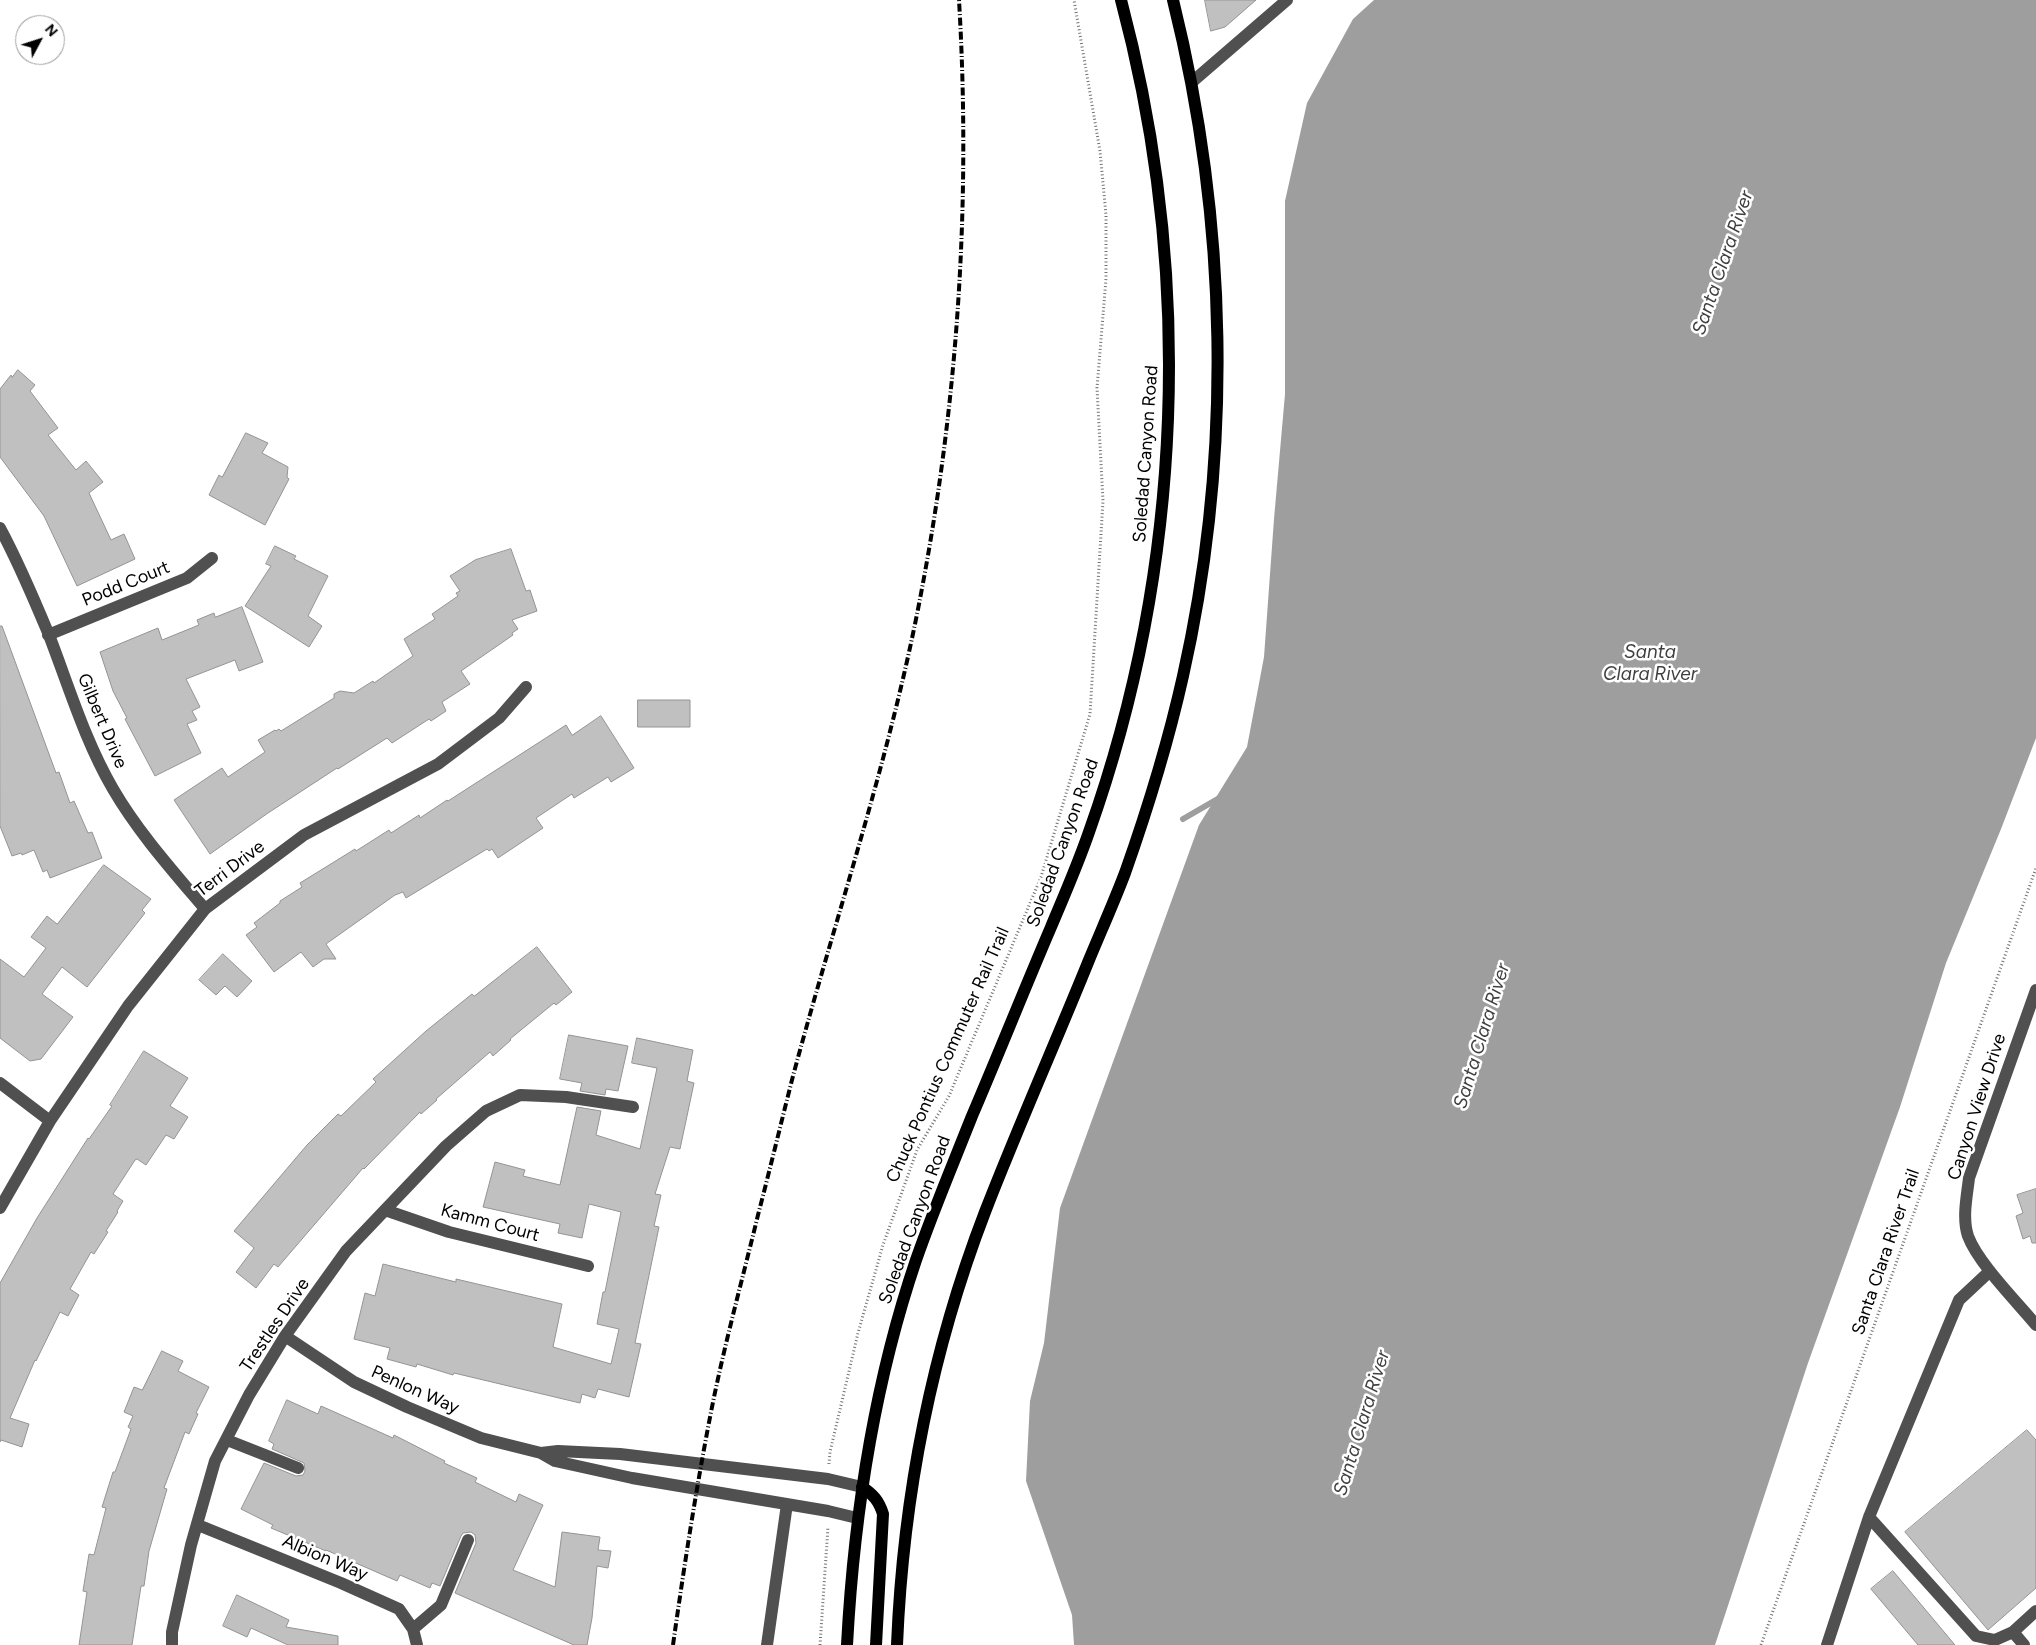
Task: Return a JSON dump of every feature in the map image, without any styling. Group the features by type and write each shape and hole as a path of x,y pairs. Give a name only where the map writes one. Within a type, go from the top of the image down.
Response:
{"main road":[{"name":"Soledad Canyon Road","path":"846,1645 857,1518 876,1410 891,1345 916,1261 942,1188 1088,836 1109,772 1127,707 1142,641 1152,584 1163,508 1168,440 1170,373 1169,305 1156,170 1145,104 1121,0"},
{"path":"897,1645 907,1524 920,1445 937,1366 959,1288 985,1212 1123,877 1157,778 1185,667 1202,574 1213,479 1218,365 1214,251 1204,157 1192,82 1173,0"},
{"path":"862,1487 872,1493 879,1503 883,1514 876,1645"}],"street":[{"path":"1192,82 1287,0"},
{"name":"Gilbert Drive","path":"0,528 16,557 81,723 112,788 152,846 204,909"},
{"name":"Podd Court","path":"48,635 187,578 212,558"},
{"name":"Terri Drive","path":"0,1208 50,1121 128,1006 204,909 304,835 438,764 499,718 526,687"},
{"name":"Canyon View Drive","path":"2036,990 1969,1178 1966,1208 1968,1236 1987,1267 2036,1325"},
{"path":"0,1083 50,1121"},
{"name":"Trestles Drive","path":"172,1645 172,1632 191,1545 215,1461 249,1395 286,1336 346,1251 446,1146 486,1111 520,1095 566,1098 633,1108"},
{"name":"Kamm Court","path":"385,1210 449,1232 588,1266"},
{"path":"1827,1645 1869,1517 1959,1300 1987,1267"},
{"name":"Penlon Way","path":"286,1336 354,1382 407,1407 481,1438 541,1453"},
{"path":"227,1440 298,1468"},
{"path":"541,1453 558,1451 620,1454 828,1479 862,1487"},
{"path":"541,1453 555,1461 615,1474 828,1511 857,1518"},
{"path":"768,1645 787,1504"},
{"path":"1869,1517 1976,1636 1995,1640 2012,1632 2036,1611"},
{"name":"Albion Way","path":"198,1525 341,1583 399,1609 413,1629 417,1645"},
{"path":"413,1629 441,1605 468,1540"},
{"path":"2012,1632 2024,1645"}],"path":[{"name":"Chuck Pontius Commuter Rail Trail","path":"828,1479 830,1452 858,1333 883,1245 917,1150 949,1096 1041,877 1090,714 1103,501 1097,388 1106,280 1106,215 1100,151 1074,0"},
{"name":"Santa Clara River Trail","path":"1761,1645 2036,868"},
{"path":"820,1645 828,1511"}],"water":[{"name":"Santa Clara River","path":"1374,0 2036,0 2036,738 1946,963 1900,1107 1808,1363 1715,1645 1074,1645 1072,1615 1026,1481 1030,1401 1044,1343 1060,1208 1199,825 1247,747 1264,657 1285,394 1285,201 1307,103 1353,19"}],"building":[{"path":"1205,0 1256,0 1225,27 1211,31"},
{"path":"18,370 35,385 30,391 58,428 48,435 76,470 86,461 103,482 89,493 111,540 124,534 135,559 77,586 44,516 0,457 0,389 11,375 12,377"},
{"path":"246,433 268,443 262,453 288,467 287,477 289,479 265,525 209,495 219,475 222,477"},
{"path":"275,546 296,556 294,559 328,576 308,616 322,626 309,647 245,606 271,566 266,564"},
{"path":"511,549 526,591 530,590 537,611 512,620 518,629 512,633 513,635 461,671 470,684 442,702 446,711 431,721 429,719 392,743 387,738 337,768 210,854 174,800 222,768 228,777 265,752 258,740 275,730 279,729 281,731 334,698 334,694 340,691 354,693 373,681 374,683 413,656 404,639 435,619 432,614 458,596 456,593 460,591 450,576 475,560"},
{"path":"242,607 263,662 239,671 235,660 186,679 200,707 192,711 197,720 187,724 201,753 155,776 125,719 127,718 113,691 100,652 158,628 162,640 199,625 197,620 214,613 215,617"},
{"path":"0,626 2,626 56,773 59,772 70,803 74,801 88,833 92,832 102,858 50,878 47,870 43,872 34,850 22,855 21,853 12,856 0,826"},
{"path":"638,700 690,700 690,727 638,727"},
{"path":"601,716 634,768 611,782 608,777 574,798 572,794 536,818 543,828 498,858 492,849 489,851 487,849 406,898 403,892 395,895 326,944 336,959 324,959 313,967 301,952 274,972 246,935 257,927 254,923 280,903 280,901 302,887 300,883 355,849 356,851 389,830 391,833 419,815 420,818 566,725 572,735"},
{"path":"104,865 151,899 142,910 145,913 87,987 62,967 42,994 73,1017 41,1059 30,1061 0,1038 0,959 24,977 46,948 31,937 47,916 57,924"},
{"path":"537,947 572,992 556,1005 554,1003 510,1039 493,1056 490,1052 421,1114 420,1112 363,1168 278,1267 274,1264 256,1288 236,1272 254,1248 234,1231 307,1145 338,1114 341,1116 376,1082 373,1079 426,1031 472,994 474,996"},
{"path":"223,954 252,981 237,997 225,986 216,995 199,980"},
{"path":"569,1035 628,1046 618,1091 606,1089 605,1095 580,1091 582,1083 560,1079"},
{"path":"637,1038 693,1050 687,1081 694,1083 680,1149 670,1147 655,1194 661,1195 654,1226 659,1227 635,1343 641,1344 629,1397 598,1389 595,1398 582,1394 580,1403 454,1373 453,1375 417,1364 416,1367 387,1359 390,1348 354,1339 365,1293 375,1296 383,1264 456,1282 456,1279 562,1304 553,1347 611,1364 619,1329 597,1324 621,1212 589,1204 582,1238 558,1233 560,1224 483,1207 495,1162 525,1170 523,1176 560,1185 577,1107 601,1111 596,1135 640,1149 657,1068 632,1063"},
{"path":"144,1051 188,1078 170,1106 188,1117 174,1139 166,1135 146,1165 137,1159 135,1160 113,1194 123,1201 118,1212 106,1231 108,1232 94,1254 91,1252 70,1289 79,1295 68,1316 60,1312 35,1360 10,1418 29,1424 22,1447 1,1440 0,1442 0,1283 37,1218 88,1138 112,1106 110,1105"},
{"path":"2036,1189 2036,1243 2032,1243 2030,1236 2023,1239 2016,1216 2023,1213 2017,1195"},
{"path":"162,1351 183,1361 178,1371 209,1387 196,1413 198,1414 189,1434 185,1432 164,1488 167,1489 149,1551 144,1586 141,1586 132,1645 79,1645 87,1592 83,1591 89,1554 94,1555 106,1508 102,1507 113,1472 115,1472 131,1429 128,1427 133,1416 124,1412 134,1387 142,1390"},
{"path":"287,1400 318,1414 321,1406 393,1438 394,1435 445,1461 444,1463 477,1478 475,1482 516,1502 519,1494 543,1505 513,1570 555,1587 562,1532 600,1537 598,1550 611,1551 608,1568 597,1566 592,1618 587,1645 574,1645 455,1593 476,1543 475,1535 471,1532 463,1533 461,1536 440,1586 432,1583 430,1588 400,1575 397,1581 271,1528 273,1525 241,1509 264,1463 296,1476 303,1475 305,1471 304,1463 272,1449 274,1444 269,1441"},
{"path":"2027,1430 2036,1440 2036,1588 1988,1630 1905,1532"},
{"path":"1893,1571 1955,1645 1918,1645 1871,1589"},
{"path":"237,1595 289,1620 286,1627 338,1636 338,1645 288,1645 251,1628 247,1637 223,1626"}],"waterway":[{"path":"1183,819 1221,797"}],"railway":[{"path":"673,1645 700,1470 733,1314 793,1076 877,782 919,604 943,454 952,379 958,303 962,228 963,152 959,0"}]}
